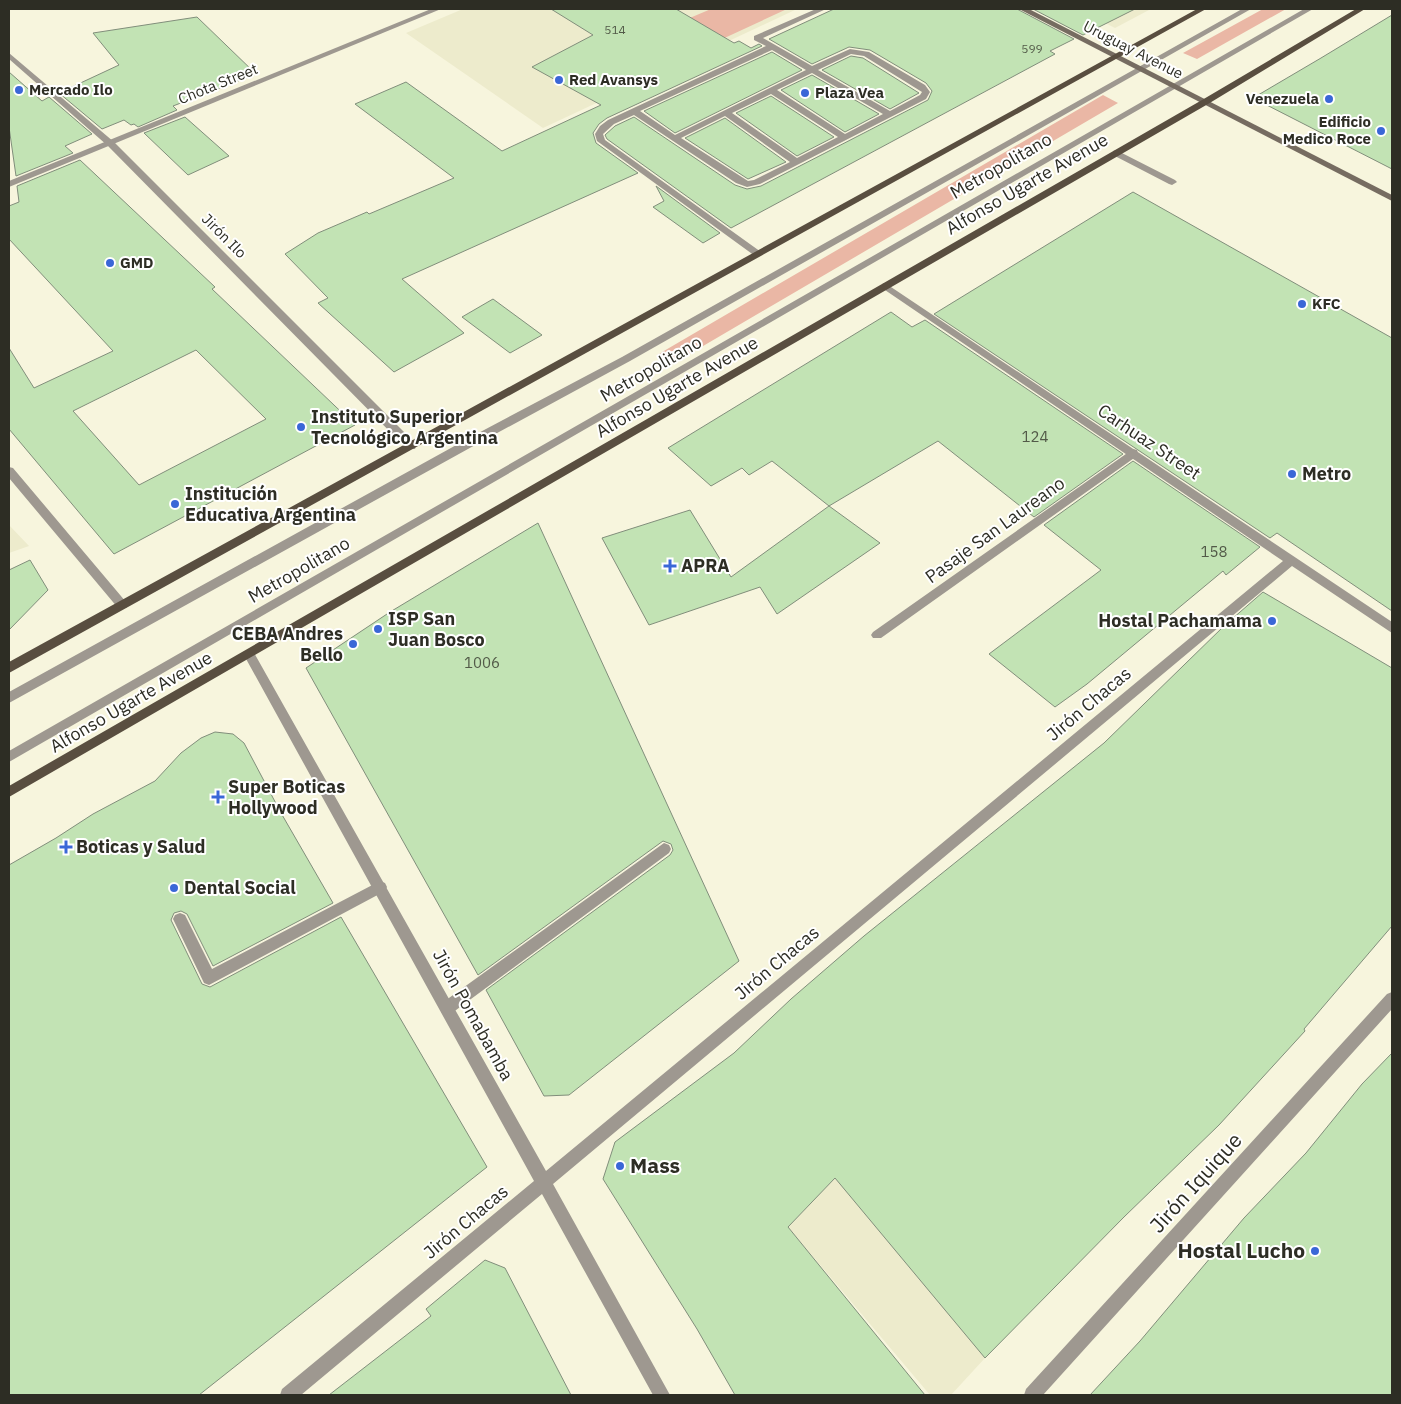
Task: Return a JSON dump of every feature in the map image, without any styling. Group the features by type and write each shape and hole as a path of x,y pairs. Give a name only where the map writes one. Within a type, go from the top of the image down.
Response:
{"main road":[{"name":"Uruguay Avenue","path":"1023,9 1392,198"},
{"path":"9,668 1202,9"},
{"name":"Alfonso Ugarte Avenue","path":"9,792 1116,153 1361,9"}],"street":[{"name":"Chota Street","path":"9,184 111,144 437,9"},
{"path":"822,9 757,38 814,69 889,114"},
{"name":"Metropolitano","path":"9,698 473,441 626,359 1247,9"},
{"name":"Metropolitano","path":"9,757 1309,9"},
{"path":"758,254 602,141 599,134 603,128 634,111 771,47"},
{"path":"634,111 739,181 747,184 758,182 844,138 923,97 926,92 922,87 860,52 850,51 675,138"},
{"name":"Jirón Ilo","path":"9,54 111,144 411,446"},
{"path":"771,90 844,138"},
{"path":"726,113 796,162"},
{"path":"1116,153 1172,182"},
{"name":"Carhuaz Street","path":"885,286 1392,628"},
{"name":"Pasaje San Laureano","path":"878,636 1133,453"},
{"path":"9,471 122,606"},
{"name":"Jirón Chacas","path":"288,1395 1292,560"},
{"name":"Jirón Pomabamba","path":"249,654 662,1395"},
{"path":"447,1008 664,849"},
{"path":"180,919 209,978 380,887"},
{"name":"Jirón Iquique","path":"1032,1395 1392,998"}],"shaded area":[{"name":"Red Avansys","path":"463,9 797,9 543,128 406,33"},
{"path":"711,9 787,9 718,41 685,20"},
{"path":"1077,9 1146,9 1149,10 1115,28"},
{"path":"1263,9 1286,9 1197,59 1183,53"},
{"path":"1103,95 1118,103 669,366 657,355"},
{"path":"9,525 29,546 9,553"},
{"path":"835,1178 985,1358 951,1395 930,1395 788,1227"}],"building":[{"path":"551,9 676,9 734,43 739,41 751,48 759,44 762,46 607,118 599,124 593,133 596,143 638,173 402,279 464,333 394,372 318,303 328,298 285,254 318,233 367,212 369,214 454,178 355,104 406,82 502,151 601,105 532,67 593,35"},
{"path":"834,9 1017,9 1074,39 1050,51 1055,54 731,228 607,139 605,135 615,126 634,117 735,185 747,189 761,186 928,100 932,91 926,83 870,50 849,47 812,64 769,39"},
{"path":"1033,9 1135,9 1083,35"},
{"name":"Venezuela","path":"1392,15 1392,169 1253,98 1321,58"},
{"path":"197,17 256,74 173,106 177,110 138,127 124,120 102,129 59,93 119,65 93,33"},
{"path":"772,52 802,70 675,133 644,111"},
{"path":"851,56 863,58 919,93 890,109 822,70"},
{"path":"9,72 42,101 49,97 92,134 65,146 73,153 16,176 9,127"},
{"path":"812,75 879,114 845,132 781,90"},
{"path":"771,96 834,137 797,156 736,113"},
{"path":"185,117 229,156 188,175 144,133"},
{"path":"725,118 786,162 748,179 685,138"},
{"name":"Instituto Superior Tecnológico Argentina","path":"80,160 215,287 212,289 355,425 114,554 9,429 9,348 34,388 113,351 9,239 9,206 19,202 17,186","holes":["196,350 266,419 139,485 73,411"]},
{"path":"656,186 720,233 703,243 653,207 664,201"},
{"name":"Metro","path":"1133,192 1392,338 1392,611 1277,533 1270,538 934,314"},
{"path":"493,299 542,335 510,353 462,317"},
{"path":"891,312 912,327 925,320 1123,454 1034,517 938,441 829,506 772,461 749,475 742,468 711,486 668,448"},
{"path":"1133,461 1260,547 1226,575 1223,571 1087,684 1055,707 989,654 1101,570 1044,525"},
{"path":"829,506 880,543 777,614 760,587 649,625 602,538 690,510 731,577"},
{"path":"538,523 739,961 569,1095 544,1096 486,990 670,855 673,850 671,844 663,841 478,975 306,668 390,612"},
{"path":"30,560 48,590 9,630 9,570"},
{"path":"1263,592 1392,668 1392,926 1304,1029 1305,1031 1219,1125 1124,1217 985,1358 835,1178 788,1227 925,1395 735,1395 697,1329 603,1179 615,1142 734,1053 791,999 864,936 1104,743 1224,626"},
{"path":"215,732 233,734 244,743 281,813 333,903 213,966 187,914 181,911 174,913 171,920 202,984 210,987 341,917 487,1167 199,1395 9,1395 9,865 93,814 155,781 181,753 201,738"},
{"path":"1392,1053 1392,1395 1090,1395 1140,1341 1244,1218 1306,1153 1362,1084"},
{"path":"485,1260 505,1268 571,1395 329,1395 431,1316 426,1309"}],"place":[{"name":"Red Avansys","path":"559,80"},
{"name":"Mercado Ilo","path":"19,90"},
{"name":"Plaza Vea","path":"805,93"},
{"name":"Venezuela","path":"1329,99"},
{"name":"Edificio Medico Roce","path":"1381,131"},
{"name":"GMD","path":"110,263"},
{"name":"KFC","path":"1302,304"},
{"name":"Instituto Superior Tecnológico Argentina","path":"301,427"},
{"name":"Metro","path":"1292,474"},
{"name":"Institución Educativa Argentina","path":"175,504"},
{"name":"APRA","path":"670,566"},
{"name":"Hostal Pachamama","path":"1272,621"},
{"name":"ISP San Juan Bosco","path":"378,629"},
{"name":"CEBA Andres Bello","path":"353,644"},
{"name":"Super Boticas Hollywood","path":"218,797"},
{"name":"Boticas y Salud","path":"66,847"},
{"name":"Dental Social","path":"174,888"},
{"name":"Mass","path":"620,1166"},
{"name":"Hostal Lucho","path":"1315,1251"}]}
